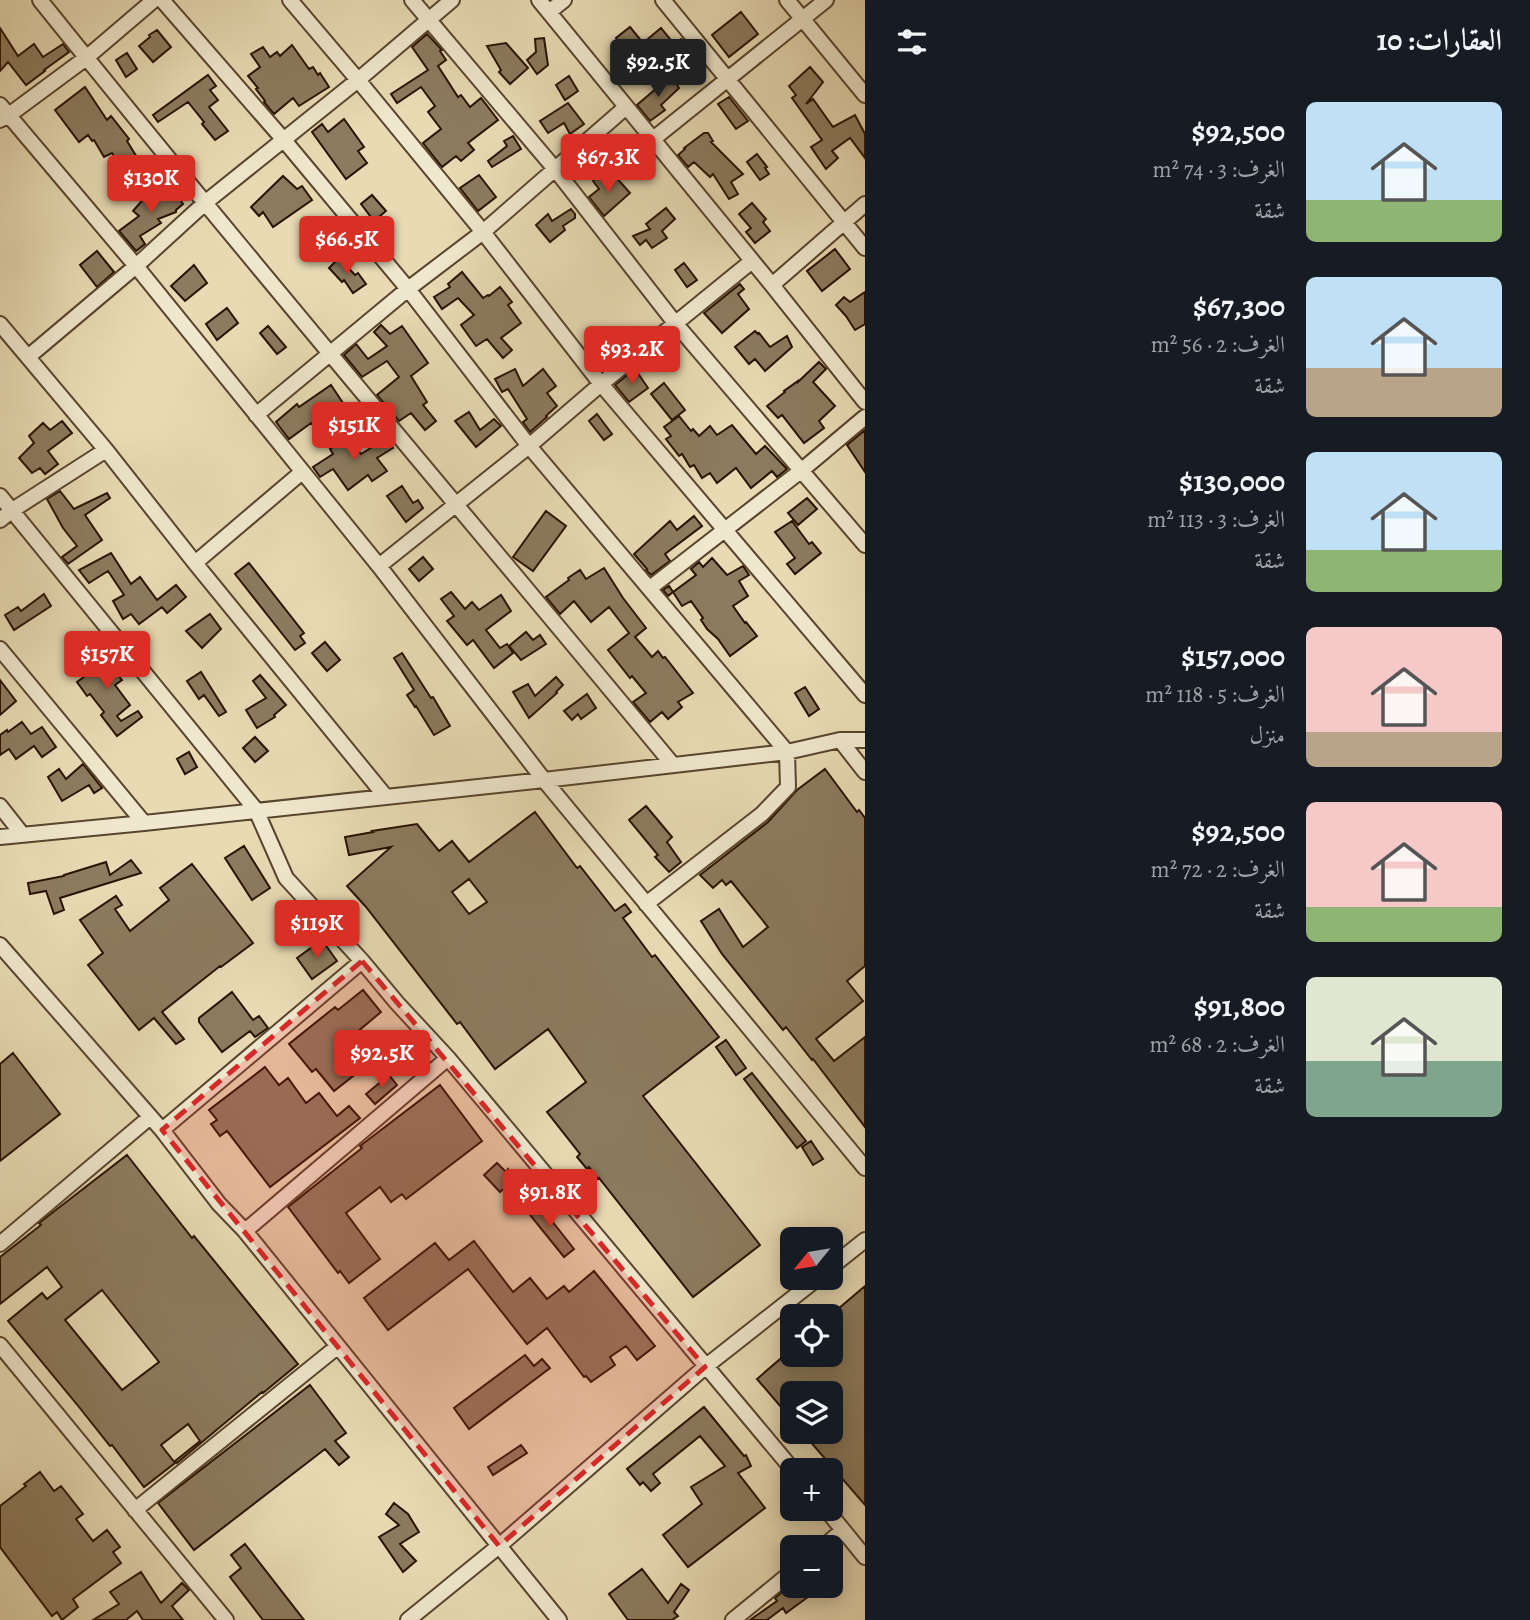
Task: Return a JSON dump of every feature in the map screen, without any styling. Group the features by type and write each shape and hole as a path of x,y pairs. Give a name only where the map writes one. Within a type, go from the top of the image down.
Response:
{"street":[{"path":"40,0 330,354 673,765"},
{"path":"154,0 86,58 3,113 136,266 379,566 544,780 865,1168"},
{"path":"162,0 408,289 529,446 787,752 788,787 762,814 646,904"},
{"path":"290,0 483,232 601,384 865,695"},
{"path":"412,0 555,169 675,323 865,545"},
{"path":"28,357 136,266 206,202 358,80 452,0"},
{"path":"539,0 865,402"},
{"path":"549,12 564,0"},
{"path":"663,0 865,248"},
{"path":"787,0 865,95"},
{"path":"652,140 826,0"},
{"path":"256,415 408,289 483,232 625,107"},
{"path":"772,285 865,204"},
{"path":"379,566 752,261"},
{"path":"0,324 106,450 195,564 386,797"},
{"path":"650,588 865,418"},
{"path":"6,515 106,450"},
{"path":"195,564 302,471"},
{"path":"0,496 6,515 256,810 286,878 448,1058 783,1458"},
{"path":"0,649 144,823"},
{"path":"840,740 865,772"},
{"path":"0,837 544,780 787,752 840,740 865,740"},
{"path":"0,806 22,834"},
{"path":"0,945 162,1130 219,1204 245,1231 559,1620"},
{"path":"162,1130 362,961"},
{"path":"245,1231 448,1058"},
{"path":"0,1244 149,1118"},
{"path":"844,1257 865,1240"},
{"path":"408,1620 499,1546 705,1367 803,1290"},
{"path":"0,1345 226,1620"},
{"path":"135,1510 337,1347"},
{"path":"836,1521 865,1557"},
{"path":"838,1535 844,1530"},
{"path":"733,1620 780,1582"}],"highlighted area":[{"path":"362,961 705,1367 499,1546 162,1130"}],"building":[{"path":"741,12 758,34 729,57 712,35"},
{"path":"630,27 643,43 661,28 674,44 681,39 691,52 668,71 665,68 656,74 641,56 627,67 614,51 623,46 616,38"},
{"path":"0,28 18,56 34,44 43,57 63,44 69,52 26,85 8,62 0,71"},
{"path":"157,30 171,47 153,62 139,46"},
{"path":"427,34 442,50 440,51 446,60 438,66 458,97 461,95 470,107 481,98 498,120 468,143 474,150 461,161 456,156 442,167 423,143 441,129 428,112 435,106 421,87 397,103 391,94 428,70 412,47"},
{"path":"544,38 548,65 537,74 527,60 536,52 535,39"},
{"path":"506,43 528,68 510,84 499,72 501,70 487,46"},
{"path":"292,45 309,69 313,67 318,75 320,73 329,87 299,106 293,98 274,114 248,76 260,67 251,54 263,47 270,57 277,52 280,56"},
{"path":"127,53 137,69 126,77 116,60"},
{"path":"810,67 823,82 806,104 813,99 833,127 855,115 865,134 865,158 850,138 832,151 838,158 826,169 811,147 822,140 792,98 796,95 789,86"},
{"path":"208,75 216,86 210,90 218,100 209,107 228,131 215,140 188,102 158,122 153,115"},
{"path":"569,76 578,91 565,100 556,85"},
{"path":"671,76 679,88 661,105 665,110 650,121 637,105"},
{"path":"85,87 107,120 111,116 129,139 127,141 146,172 132,182 112,153 104,157 88,135 79,142 55,110"},
{"path":"729,97 748,121 736,129 718,104"},
{"path":"568,103 584,124 570,134 564,123 548,133 540,121"},
{"path":"344,119 364,147 358,151 367,163 346,179 312,132 322,124 328,132"},
{"path":"704,133 708,133 713,141 711,142 743,174 731,182 738,194 729,199 713,174 710,177 694,162 688,167 678,155"},
{"path":"513,136 521,149 492,167 488,161 507,146 504,141"},
{"path":"757,154 769,174 760,180 747,162"},
{"path":"602,173 608,180 614,175 630,193 604,216 589,197 599,189 593,181"},
{"path":"479,175 496,197 478,211 460,188"},
{"path":"283,176 297,189 302,186 312,200 273,227 263,212 259,216 251,207"},
{"path":"169,183 183,204 176,212 158,219 161,223 140,236 145,244 136,251 119,231 139,216 133,211 147,195 149,197"},
{"path":"372,195 386,211 374,221 361,204"},
{"path":"752,203 766,219 763,222 770,231 755,243 746,232 751,228 739,214"},
{"path":"666,208 675,219 662,231 667,238 652,248 646,240 640,245 633,236 650,229 646,224"},
{"path":"571,209 575,218 563,226 565,230 550,242 536,225 548,214 552,221"},
{"path":"835,249 850,269 822,291 807,271"},
{"path":"97,251 114,272 97,287 80,265"},
{"path":"339,258 355,275 358,273 366,284 353,293 344,280 342,282 329,268"},
{"path":"684,263 697,280 687,287 675,270"},
{"path":"194,265 207,283 185,301 171,286"},
{"path":"462,272 483,298 500,287 512,302 508,305 521,323 501,338 512,350 503,358 487,339 476,346 461,325 474,315 458,298 442,309 434,297 450,287 448,284"},
{"path":"740,284 744,289 738,294 749,309 722,333 704,313"},
{"path":"865,292 865,324 855,330 836,305 844,297 850,302"},
{"path":"227,308 238,323 217,340 206,324"},
{"path":"381,325 390,334 402,326 428,363 411,376 427,402 423,405 436,421 425,430 411,413 399,421 377,395 399,377 387,361 362,377 344,355 356,344 368,359 387,346 374,332"},
{"path":"268,326 286,347 277,354 260,333"},
{"path":"755,331 770,347 787,336 792,347 765,371 755,359 749,364 735,347"},
{"path":"819,362 826,369 813,382 835,406 819,421 824,428 804,443 782,415 778,418 767,406"},
{"path":"515,369 523,386 543,369 556,386 547,393 557,406 530,432 523,422 527,419 508,389 502,392 495,379"},
{"path":"635,369 648,388 629,402 615,385"},
{"path":"664,383 685,410 672,420 651,394"},
{"path":"331,385 345,406 360,418 337,438 324,422 317,429 311,423 289,439 276,422 297,404 299,407"},
{"path":"469,412 480,430 494,419 501,426 476,447 455,421"},
{"path":"597,414 612,434 604,440 589,421"},
{"path":"679,416 691,431 693,429 699,436 710,426 717,435 732,425 756,454 765,446 787,469 777,477 772,471 751,488 736,468 717,483 710,473 702,478 694,465 690,467 682,454 679,456 666,439 671,436 664,427"},
{"path":"62,421 72,433 48,451 58,464 45,474 40,468 32,473 19,458 34,443 29,436 43,423 50,430"},
{"path":"865,430 865,472 847,445"},
{"path":"347,436 361,454 387,438 393,448 377,458 387,471 372,481 368,475 348,490 333,469 320,477 313,467 333,454 330,449"},
{"path":"402,486 413,503 418,500 423,508 406,522 387,496"},
{"path":"60,491 74,509 107,493 110,498 85,515 102,540 68,564 62,557 77,546 63,528 47,499"},
{"path":"807,498 817,509 798,525 788,513"},
{"path":"546,511 566,526 533,571 513,557"},
{"path":"694,516 702,526 665,554 670,561 651,575 634,554 670,521 677,530"},
{"path":"792,521 809,544 812,542 821,553 795,574 787,564 795,558 775,532"},
{"path":"111,553 131,584 140,577 157,600 176,585 186,597 167,613 162,607 139,624 131,614 123,619 113,601 124,595 108,571 89,583 79,570"},
{"path":"423,557 433,569 419,581 409,569"},
{"path":"712,558 727,575 743,566 749,575 739,581 748,596 733,606 757,636 730,656 707,629 691,601 682,606 673,592 696,575 691,569 699,562 703,567"},
{"path":"249,563 304,633 300,636 305,643 295,650 235,574"},
{"path":"604,568 646,628 635,637 652,657 658,651 665,657 693,693 678,702 682,707 668,719 662,712 650,722 633,702 646,693 608,650 629,633 609,607 591,622 574,601 560,614 546,597 580,570 586,579"},
{"path":"669,586 673,592 668,596 663,590"},
{"path":"451,592 465,609 472,602 479,610 501,595 511,611 486,630 500,648 507,644 513,653 494,668 473,640 467,645 447,621 454,616 441,599"},
{"path":"44,594 51,606 14,630 5,615 18,607 21,611"},
{"path":"210,614 221,629 202,648 186,631"},
{"path":"526,632 533,640 540,635 546,644 521,660 509,646"},
{"path":"325,642 340,660 327,671 312,653"},
{"path":"97,644 114,665 111,667 122,680 115,685 130,705 117,716 121,721 138,711 142,717 117,736 101,715 104,712 77,682 95,669 83,656"},
{"path":"402,653 450,726 434,735 407,695 414,690 394,658"},
{"path":"201,672 226,712 219,716 204,695 199,699 187,681"},
{"path":"260,675 286,705 275,717 257,728 246,710 266,698 253,681"},
{"path":"556,677 563,685 529,718 513,692 528,684 535,696"},
{"path":"0,680 16,701 0,715"},
{"path":"805,687 819,709 809,716 795,693"},
{"path":"587,694 596,708 581,719 578,714 572,720 564,711"},
{"path":"22,722 31,734 42,727 56,747 42,757 34,746 16,759 9,749 0,755 0,735"},
{"path":"255,737 268,751 255,762 243,748"},
{"path":"189,752 197,767 185,774 177,759"},
{"path":"83,764 102,788 94,793 89,785 62,801 48,777 59,769 66,779"},
{"path":"825,769 857,812 859,810 865,818 865,966 847,981 863,1001 816,1039 834,1061 865,1037 865,1127 813,1059 786,1027 783,1030 722,954 701,921 719,909 743,947 768,927 731,881 726,885 722,880 713,888 700,875 768,822 797,790"},
{"path":"646,806 672,837 667,842 681,862 669,872 629,820"},
{"path":"535,812 577,868 580,866 615,911 625,904 631,912 623,918 719,1037 643,1096 760,1245 693,1297 599,1178 577,1157 580,1154 547,1112 586,1082 548,1029 495,1069 460,1022 457,1024 347,886 391,847 349,855 345,837 417,824 439,851 452,841 469,862","holes":["469,879 487,902 469,914 452,892"]},
{"path":"244,846 270,888 252,900 225,858"},
{"path":"131,860 141,873 60,898 64,910 54,914 46,891 30,894 28,883 64,876 106,862 110,875"},
{"path":"192,864 253,943 162,1012 184,1039 176,1044 154,1018 139,1030 88,965 103,953 80,920 116,896 122,905 115,909 130,931 169,900 160,888"},
{"path":"322,940 337,961 312,979 297,958"},
{"path":"363,990 381,1012 356,1033 376,1058 334,1091 316,1069 312,1072 289,1044 335,1007 338,1010"},
{"path":"232,992 253,1020 259,1016 268,1028 255,1037 250,1031 222,1052 199,1022 199,1018"},
{"path":"726,1040 746,1068 736,1075 716,1047"},
{"path":"13,1053 60,1114 0,1161 0,1064"},
{"path":"265,1067 279,1085 288,1078 306,1103 319,1093 337,1116 349,1106 360,1118 270,1187 227,1131 220,1136 211,1124 217,1120 209,1110"},
{"path":"752,1073 806,1141 797,1148 744,1079"},
{"path":"389,1075 397,1085 375,1104 366,1094"},
{"path":"440,1085 482,1141 406,1199 402,1194 391,1202 380,1187 346,1213 380,1259 349,1283 340,1271 338,1273 288,1207 362,1148 360,1146"},
{"path":"811,1141 823,1159 813,1165 802,1147"},
{"path":"127,1155 192,1238 194,1236 298,1364 177,1463 175,1461 200,1441 188,1424 161,1445 175,1463 144,1487 8,1321 42,1293 47,1299 62,1287 47,1267 0,1304 0,1257 41,1225 39,1223","holes":["102,1290 159,1362 122,1390 65,1320"]},
{"path":"497,1163 506,1172 508,1169 516,1178 500,1192 484,1175"},
{"path":"537,1202 574,1249 564,1257 526,1210"},
{"path":"474,1241 513,1292 530,1278 547,1299 564,1286 569,1292 594,1271 655,1346 637,1360 626,1346 610,1357 615,1365 591,1382 584,1377 547,1328 527,1344 468,1269 388,1330 364,1298 435,1243 449,1260"},
{"path":"865,1286 865,1505 843,1480 843,1458 824,1458 812,1444 843,1444 843,1381 780,1381 780,1406 757,1379 780,1359 780,1367 843,1367 843,1305"},
{"path":"525,1355 534,1366 542,1359 550,1368 469,1429 454,1408"},
{"path":"310,1385 346,1433 335,1441 349,1457 339,1465 325,1449 194,1550 158,1503"},
{"path":"704,1407 744,1456 746,1455 751,1466 738,1473 765,1508 688,1567 663,1535 702,1504 691,1487 725,1466 700,1436 653,1474 660,1483 651,1491 643,1482 640,1485 627,1469"},
{"path":"521,1445 527,1453 493,1475 488,1467"},
{"path":"40,1472 54,1491 61,1486 83,1514 76,1519 93,1541 107,1530 120,1547 113,1552 121,1563 73,1599 78,1607 62,1620 57,1612 52,1616 0,1547 0,1506"},
{"path":"394,1503 408,1514 419,1532 400,1544 416,1561 403,1572 379,1537 399,1525 386,1514"},
{"path":"245,1544 304,1620 263,1620 230,1577 241,1568 231,1555"},
{"path":"642,1569 668,1603 681,1584 689,1590 674,1612 678,1616 672,1620 628,1620 609,1594"},
{"path":"141,1572 161,1603 182,1583 189,1590 172,1606 183,1620 143,1620 137,1611 126,1620 93,1620 119,1604 110,1592"},
{"path":"780,1594 780,1598 807,1598 786,1613 783,1608 767,1620 750,1620 777,1601 775,1598"}]}
